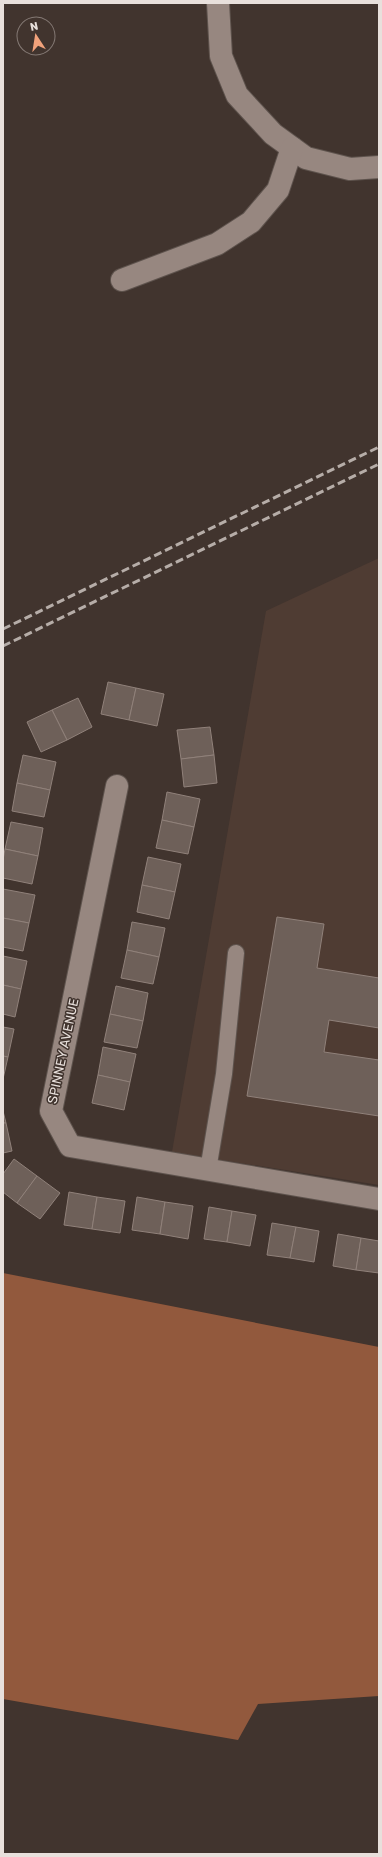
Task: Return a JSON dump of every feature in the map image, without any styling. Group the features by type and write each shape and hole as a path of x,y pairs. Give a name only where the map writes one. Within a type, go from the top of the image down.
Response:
{"street":[{"path":"218,3 221,56 237,95 273,134 306,158 350,169 379,167"},
{"path":"122,280 217,244 251,222 278,190 292,148"},
{"name":"SPINNEY AVENUE","path":"117,786 51,1111 70,1146 379,1199"}],"lane":[{"path":"208,1170 224,1074 236,953"}],"shaded area":[{"path":"379,558 379,1185 172,1152 266,611"},
{"path":"3,1273 379,1347 379,1696 258,1704 238,1740 3,1699"}],"building":[{"path":"108,682 136,688 129,720 101,714"},
{"path":"136,688 164,694 157,726 129,720"},
{"path":"78,698 92,727 67,740 52,710"},
{"path":"52,710 67,740 41,752 27,722"},
{"path":"210,727 214,755 181,759 177,730"},
{"path":"23,755 56,762 50,790 17,783"},
{"path":"214,755 217,783 184,787 181,759"},
{"path":"17,783 50,790 44,817 12,811"},
{"path":"167,792 200,799 194,827 162,820"},
{"path":"162,820 194,827 188,854 156,848"},
{"path":"11,822 43,828 38,856 5,849"},
{"path":"5,849 38,856 32,884 3,878 3,860"},
{"path":"148,857 181,864 175,892 142,885"},
{"path":"142,885 175,892 169,919 137,912"},
{"path":"3,889 35,895 29,923 3,918"},
{"path":"277,917 324,924 317,968 379,978 379,1028 329,1020 324,1052 379,1060 379,1116 247,1096"},
{"path":"3,918 29,923 23,951 3,947"},
{"path":"132,922 165,928 159,957 127,950"},
{"path":"127,950 159,957 153,984 121,978"},
{"path":"3,956 27,961 21,989 3,985"},
{"path":"3,985 21,989 15,1017 3,1014"},
{"path":"116,986 148,993 143,1021 110,1014"},
{"path":"110,1014 143,1021 137,1048 104,1042"},
{"path":"3,1027 14,1029 8,1057 3,1056"},
{"path":"103,1047 136,1054 130,1082 98,1075"},
{"path":"3,1056 8,1057 3,1079"},
{"path":"98,1075 130,1082 124,1110 92,1103"},
{"path":"3,1111 6,1123 3,1123"},
{"path":"3,1123 6,1123 12,1151 3,1153"},
{"path":"14,1159 37,1176 17,1203 3,1192 3,1174"},
{"path":"37,1176 60,1193 40,1219 17,1203"},
{"path":"69,1192 97,1197 92,1229 64,1225"},
{"path":"97,1197 125,1201 120,1233 92,1229"},
{"path":"137,1197 165,1202 160,1234 132,1230"},
{"path":"165,1202 193,1206 188,1239 160,1234"},
{"path":"209,1207 232,1211 227,1242 204,1239"},
{"path":"232,1211 256,1215 250,1246 227,1242"},
{"path":"272,1223 296,1227 290,1258 267,1255"},
{"path":"296,1227 319,1231 314,1262 290,1258"},
{"path":"338,1234 361,1238 356,1270 333,1266"},
{"path":"361,1238 379,1241 379,1273 356,1270"}],"railway":[{"path":"3,629 379,447"},
{"path":"3,646 379,464"}]}
